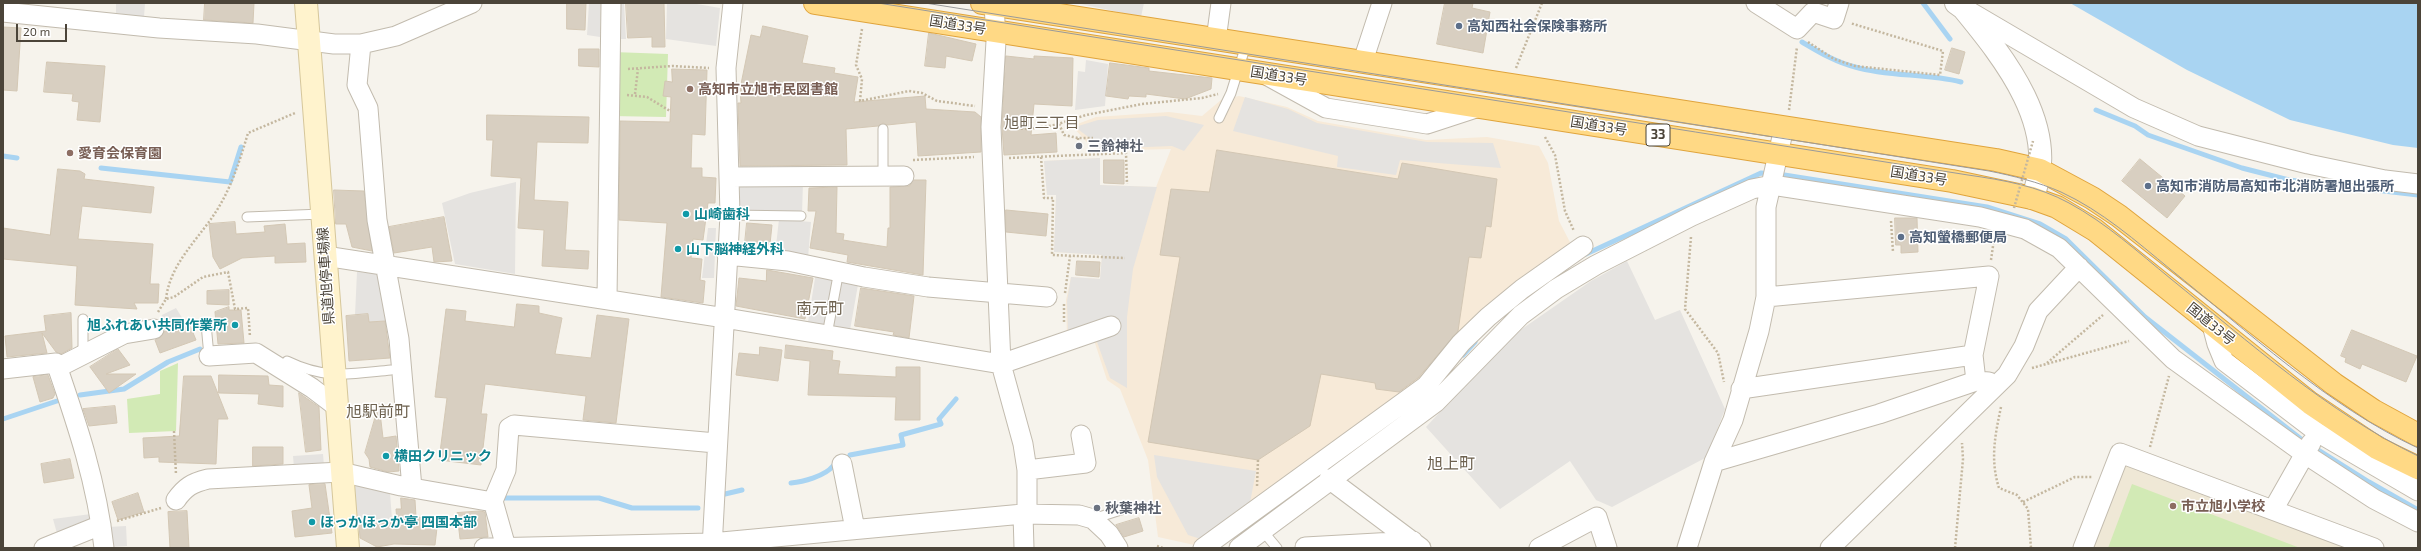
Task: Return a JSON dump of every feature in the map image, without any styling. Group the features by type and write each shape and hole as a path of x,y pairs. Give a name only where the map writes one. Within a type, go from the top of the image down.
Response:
{"highway":[{"name":"国道33号","path":"815,3 1478,106 1534,116 1774,172 1952,182 2023,203 2057,207 2095,230 2310,403 2377,448 2418,468"},
{"name":"国道33号","path":"990,4 1246,45 1363,61 1996,160 2040,170 2072,185 2119,216 2334,384 2374,411 2418,436"}],"main road":[{"name":"県道旭停車場線","path":"306,3 325,256 321,379 337,407 348,548"}],"street":[{"path":"3,12 159,28 257,34 310,42 361,44 396,36 472,3"},
{"path":"607,300 610,3"},
{"path":"711,546 730,214 726,68 733,3"},
{"path":"1216,40 1221,3"},
{"path":"1363,61 1382,3"},
{"path":"1756,3 1797,32 1813,12 1837,11"},
{"path":"990,4 995,31 991,118 1001,364 1023,444 1026,470 1024,548"},
{"path":"1960,6 1997,50 2018,82 2032,115 2039,143 2040,170 2023,203"},
{"path":"1960,6 2134,108 2198,136 2315,165 2385,180 2418,184"},
{"path":"361,44 357,85 368,108 377,220 399,339 412,488"},
{"path":"1687,548 1714,462 1733,420 1733,386 1759,331 1766,298 1766,207 1784,128"},
{"path":"1774,172 1890,203 1996,220 2025,229 2059,248 2115,305 2173,359 2311,443 2418,491"},
{"path":"1203,548 1426,386 1480,340 1521,315 1556,289 1589,255 1692,216 1752,189 1774,172"},
{"path":"729,177 904,176"},
{"path":"727,255 788,262 864,277 997,294 1047,297"},
{"path":"325,256 725,318 1001,364 1111,326"},
{"path":"1830,548 2002,379 2024,346 2038,311 2079,267"},
{"path":"1766,298 1989,276 1973,355 1976,381"},
{"path":"58,368 124,334 155,322"},
{"path":"2212,325 2217,344 2224,361 2311,443 2374,499 2418,522"},
{"path":"1239,548 1329,479 1436,402 1480,340"},
{"path":"209,356 256,353 266,354 295,369 321,379"},
{"path":"1733,386 1973,355"},
{"path":"3,369 56,363 88,460 104,548"},
{"path":"1714,462 1879,414 1976,381 2002,379"},
{"path":"504,548 493,502 506,470 509,428 514,425 716,443"},
{"path":"1026,470 1086,463 1081,435"},
{"path":"2272,510 2311,443"},
{"path":"2083,548 2120,453 2374,548"},
{"path":"842,464 855,529"},
{"path":"176,500 184,489 192,483 208,479 341,472 412,488 493,502"},
{"path":"1329,479 1417,545"},
{"path":"484,548 711,546 855,529 1025,515 1079,515 1094,519 1109,534 1118,548"},
{"path":"1539,548 1597,517 1607,548"},
{"path":"44,548 101,525"},
{"path":"1305,547 1417,545"}],"lane":[{"path":"1219,118 1230,94 1246,45"},
{"path":"883,129 883,176"},
{"path":"247,218 322,214"},
{"path":"730,214 801,216"},
{"path":"827,335 837,281"},
{"path":"83,319 83,355"},
{"path":"206,324 209,356"},
{"path":"321,379 391,370"},
{"path":"1094,519 1127,508"},
{"path":"1262,530 1277,548"}],"path":[{"path":"1510,85 1542,3"},
{"path":"866,11 856,65 862,80 860,100 909,91 922,93 937,101 1028,129 1059,124 1086,115 1142,104 1202,98 1215,94 1230,94"},
{"path":"1797,32 1834,59 1855,66 1940,75 1943,51 1837,11"},
{"path":"1784,128 1788,120 1797,32"},
{"path":"610,68 638,69 672,66 726,68"},
{"path":"635,94 638,69"},
{"path":"610,93 635,94 647,97 670,111"},
{"path":"155,322 166,299 171,279 179,261 210,221 232,185 248,133 303,110 314,109"},
{"path":"1534,116 1555,155 1565,211 1572,228 1589,255"},
{"path":"1059,124 1064,135 1078,138 1092,138"},
{"path":"1078,138 1078,146"},
{"path":"2023,203 2033,141"},
{"path":"904,176 911,160 1041,157 1126,153 1127,184"},
{"path":"1041,157 1044,198 1053,198 1052,255 1125,258"},
{"path":"1890,203 1893,252"},
{"path":"1692,216 1685,309 1718,353 1733,386"},
{"path":"1989,276 1996,220"},
{"path":"166,299 174,297 203,278 228,272 235,309 248,308 251,344"},
{"path":"2045,364 2115,305"},
{"path":"2031,548 2028,509 2017,495 1999,488 1993,471 1994,443 2004,393 2002,379 2045,364 2148,336"},
{"path":"2146,463 2173,359"},
{"path":"1952,428 1963,443 1963,459 1955,548"},
{"path":"101,525 160,509 176,500 174,431"},
{"path":"2023,502 2074,477 2111,478"},
{"path":"1157,546 1163,548"}],"shaded area":[{"path":"116,3 145,3 144,17 116,13"},
{"path":"589,3 601,3 600,37 587,35"},
{"path":"613,3 624,3 626,39 613,39"},
{"path":"667,3 691,3 720,8 716,46 666,39"},
{"path":"1076,3 1144,3 1141,17"},
{"path":"1086,60 1108,64 1105,106 1075,110 1078,71 1085,72"},
{"path":"1239,96 1287,107 1318,121 1426,140 1487,137 1539,146 1548,163 1559,221 1572,246 1423,384 1199,546 1158,537 1148,460 1120,389 1107,380 1091,331 1067,339 1066,300 1071,277 1100,279 1102,255 1054,252 1056,195 1047,195 1044,161 1100,158 1100,185 1156,187 1171,149 1095,151 1072,126 1096,117 1169,112 1202,116 1221,100"},
{"path":"1245,97 1288,109 1317,123 1427,142 1493,143 1501,168 1400,160 1396,175 1337,167 1338,156 1233,131"},
{"path":"1166,116 1204,125 1184,151 1172,146 1096,149 1091,139 1075,127 1098,120"},
{"path":"1100,158 1100,185 1157,187 1133,269 1127,317 1127,388 1110,378 1092,328 1068,336 1067,301 1071,277 1100,279 1102,255 1054,252 1056,195 1047,195 1044,161"},
{"path":"740,181 803,182 802,214 739,212"},
{"path":"516,182 515,274 455,264 442,203 470,193"},
{"path":"779,219 811,222 808,258 775,255"},
{"path":"708,228 716,228 714,278 702,278"},
{"path":"1627,261 1655,320 1680,310 1725,409 1707,457 1612,507 1596,500 1570,461 1500,509 1426,427 1509,338 1591,281"},
{"path":"357,272 383,273 391,321 369,322 368,314 355,315"},
{"path":"816,272 859,279 850,330 808,322"},
{"path":"176,308 184,321 158,330 162,315"},
{"path":"323,454 324,466 294,468 293,456"},
{"path":"1154,455 1256,471 1249,508 1207,541 1188,535 1157,477"},
{"name":"市立旭小学校","path":"2124,464 2353,548 2092,548"},
{"path":"354,484 390,493 392,519 357,521"},
{"path":"91,514 95,528 58,537 53,519"},
{"path":"126,526 127,546 109,547 108,527"}],"green space":[{"path":"613,52 668,54 666,117 611,116"},
{"path":"178,363 176,431 129,433 127,399 160,394 160,371"},
{"path":"2132,484 2300,548 2108,548"}],"water":[{"path":"2070,3 2418,3 2418,148 2393,145 2290,120 2187,70"}],"building":[{"path":"205,3 254,3 253,23 204,20"},
{"path":"567,3 586,3 585,30 567,29"},
{"path":"626,3 664,3 665,47 652,47 652,37 628,38"},
{"path":"1445,3 1473,3 1472,8 1490,12 1483,53 1437,44"},
{"path":"763,26 808,36 802,63 835,68 834,73 858,77 854,102 925,96 926,109 975,112 981,117 981,152 918,156 916,122 887,125 883,123 878,126 846,129 847,165 740,166 738,103 741,103 740,89 751,35 760,37"},
{"path":"3,27 21,28 17,91 3,90"},
{"path":"929,33 976,44 972,61 946,56 945,68 925,66"},
{"path":"1952,48 1965,52 1959,74 1945,70"},
{"path":"579,49 599,49 599,67 579,66"},
{"path":"1006,56 1034,59 1034,56 1073,58 1072,106 1034,104 1031,135 1056,133 1057,152 1004,155 1002,127"},
{"path":"47,62 105,66 100,122 77,120 79,102 72,101 73,94 44,92"},
{"path":"1110,63 1149,68 1149,71 1212,78 1211,89 1185,99 1146,94 1146,97 1129,96 1128,99 1106,96"},
{"path":"672,69 707,70 705,135 692,134 691,168 702,168 702,177 716,178 715,203 708,203 703,240 693,239 691,258 702,259 700,280 705,281 703,303 661,297 667,223 619,220 620,121 670,122 671,97 663,96 665,81 672,82"},
{"path":"487,115 589,117 588,143 537,142 534,200 568,202 565,250 589,251 588,269 542,266 544,230 518,228 521,178 491,176 493,140 487,140"},
{"path":"1217,150 1398,179 1402,163 1497,179 1491,227 1486,226 1481,258 1469,257 1458,331 1418,378 1399,392 1376,389 1375,383 1321,374 1310,426 1258,460 1148,442 1180,257 1160,255 1171,189 1209,192"},
{"path":"2140,159 2185,196 2167,218 2122,181"},
{"path":"1104,160 1124,160 1124,184 1104,183"},
{"path":"58,169 80,171 85,174 84,179 154,187 151,213 82,206 78,239 153,244 150,284 159,284 158,303 134,303 137,309 75,305 77,266 3,259 3,228 50,235"},
{"path":"914,180 926,180 923,275 847,262 848,255 810,248 816,211 808,211 809,188 837,187 836,233 844,234 843,240 887,247 888,228 890,228 890,187 909,186"},
{"path":"334,190 364,191 372,251 352,247 346,224 336,224"},
{"path":"1006,210 1048,214 1046,236 1006,232"},
{"path":"444,217 452,261 434,262 432,247 394,253 389,227"},
{"path":"1895,218 1917,218 1918,252 1901,253 1901,245 1896,245"},
{"path":"235,222 236,234 265,232 264,226 285,224 287,244 305,243 306,262 275,263 275,256 242,258 220,269 213,257 209,224"},
{"path":"747,223 772,225 770,244 745,243"},
{"path":"1077,261 1100,262 1099,277 1076,275"},
{"path":"767,270 813,278 805,319 736,306 739,278 766,281"},
{"path":"861,288 914,296 909,338 893,335 894,332 855,326"},
{"path":"229,290 229,305 207,304 207,291"},
{"path":"517,304 539,306 539,313 562,318 555,354 591,358 597,315 629,319 616,423 583,420 586,396 485,384 481,414 487,414 481,465 439,460 447,398 435,397 446,309 466,311 465,321 514,327"},
{"name":"旭ふれあい共同作業所","path":"229,307 229,310 241,310 244,343 218,344 215,312"},
{"path":"71,313 72,348 61,354 56,352 42,333 47,353 7,357 5,336 46,331 44,316"},
{"path":"368,314 369,322 385,321 390,358 349,361 346,316"},
{"path":"189,323 196,340 160,353 155,340 161,337 164,332"},
{"path":"2352,330 2417,356 2406,382 2362,364 2360,369 2345,362 2346,358 2341,356"},
{"path":"786,345 833,351 832,360 840,361 838,374 896,377 896,367 920,367 920,420 895,420 896,397 808,395 810,361 785,358"},
{"path":"760,347 782,350 778,381 736,375 739,353 759,355"},
{"path":"118,349 130,365 106,374 136,374 109,393 90,367"},
{"path":"48,375 55,394 53,398 40,402 33,377"},
{"path":"219,375 268,376 269,385 283,386 283,407 258,404 259,394 219,393"},
{"path":"184,376 211,376 228,419 218,419 216,464 159,462 159,457 144,458 143,438 179,436"},
{"path":"299,393 319,407 321,450 306,452"},
{"name":"横田クリニック","path":"379,404 383,438 396,436 399,471 388,472 370,467 369,459 365,453"},
{"path":"115,406 117,423 89,426 83,409"},
{"path":"253,447 283,447 283,464 253,466"},
{"path":"70,459 74,478 44,483 41,464"},
{"name":"ほっかほっか亭 四国本部","path":"325,484 332,533 295,537 292,511 312,508 309,485"},
{"path":"138,493 144,512 118,520 112,502"},
{"path":"401,498 415,500 416,517 438,519 435,545 394,544 377,547 360,538 359,525 397,521 396,509 401,509"},
{"path":"187,511 189,548 170,548 168,512"},
{"path":"485,512 488,537 460,539 457,513"},
{"path":"1139,518 1143,531 1124,537 1116,525"}],"waterway":[{"path":"1923,3 1950,39"},
{"path":"1802,42 1834,60 1855,67 1881,72 1934,77 1961,82"},
{"path":"2096,110 2135,126 2148,135 2242,168 2289,180 2418,195"},
{"path":"101,168 230,182 241,147"},
{"path":"3,156 17,158"},
{"path":"1586,254 1761,173 1770,174"},
{"path":"1778,174 1987,207 2040,224 2066,239 2145,317 2301,439 2369,482 2418,510"},
{"path":"1463,355 1475,342"},
{"path":"80,395 124,389 168,362 200,349"},
{"path":"3,419 63,399"},
{"path":"850,455 903,445 901,435 941,424 939,419 956,399"},
{"path":"791,483 819,476 833,466"},
{"path":"725,494 742,490"},
{"path":"499,498 599,498 632,508 698,508"}],"tram line":[{"path":"878,3 1981,177 2033,188 2069,203 2109,229 2290,375 2352,419 2418,456"},
{"path":"925,3 1989,171 2035,182 2061,192 2105,217 2258,342 2320,389 2385,431 2418,448"}],"place":[{"name":"高知西社会保険事務所","path":"1459,26"},
{"name":"高知市立旭市民図書館","path":"690,89"},
{"name":"三鈴神社","path":"1079,146"},
{"name":"愛育会保育園","path":"70,153"},
{"name":"高知市消防局高知市北消防署旭出張所","path":"2148,186"},
{"name":"山崎歯科","path":"686,214"},
{"name":"高知螢橋郵便局","path":"1901,237"},
{"name":"山下脳神経外科","path":"678,249"},
{"name":"旭ふれあい共同作業所","path":"235,325"},
{"name":"横田クリニック","path":"386,456"},
{"name":"市立旭小学校","path":"2173,506"},
{"name":"秋葉神社","path":"1097,508"},
{"name":"ほっかほっか亭 四国本部","path":"312,522"}],"district":[{"name":"旭町三丁目","path":"1042,123"},
{"name":"南元町","path":"820,309"},
{"name":"旭駅前町","path":"378,412"},
{"name":"旭上町","path":"1451,464"}]}
